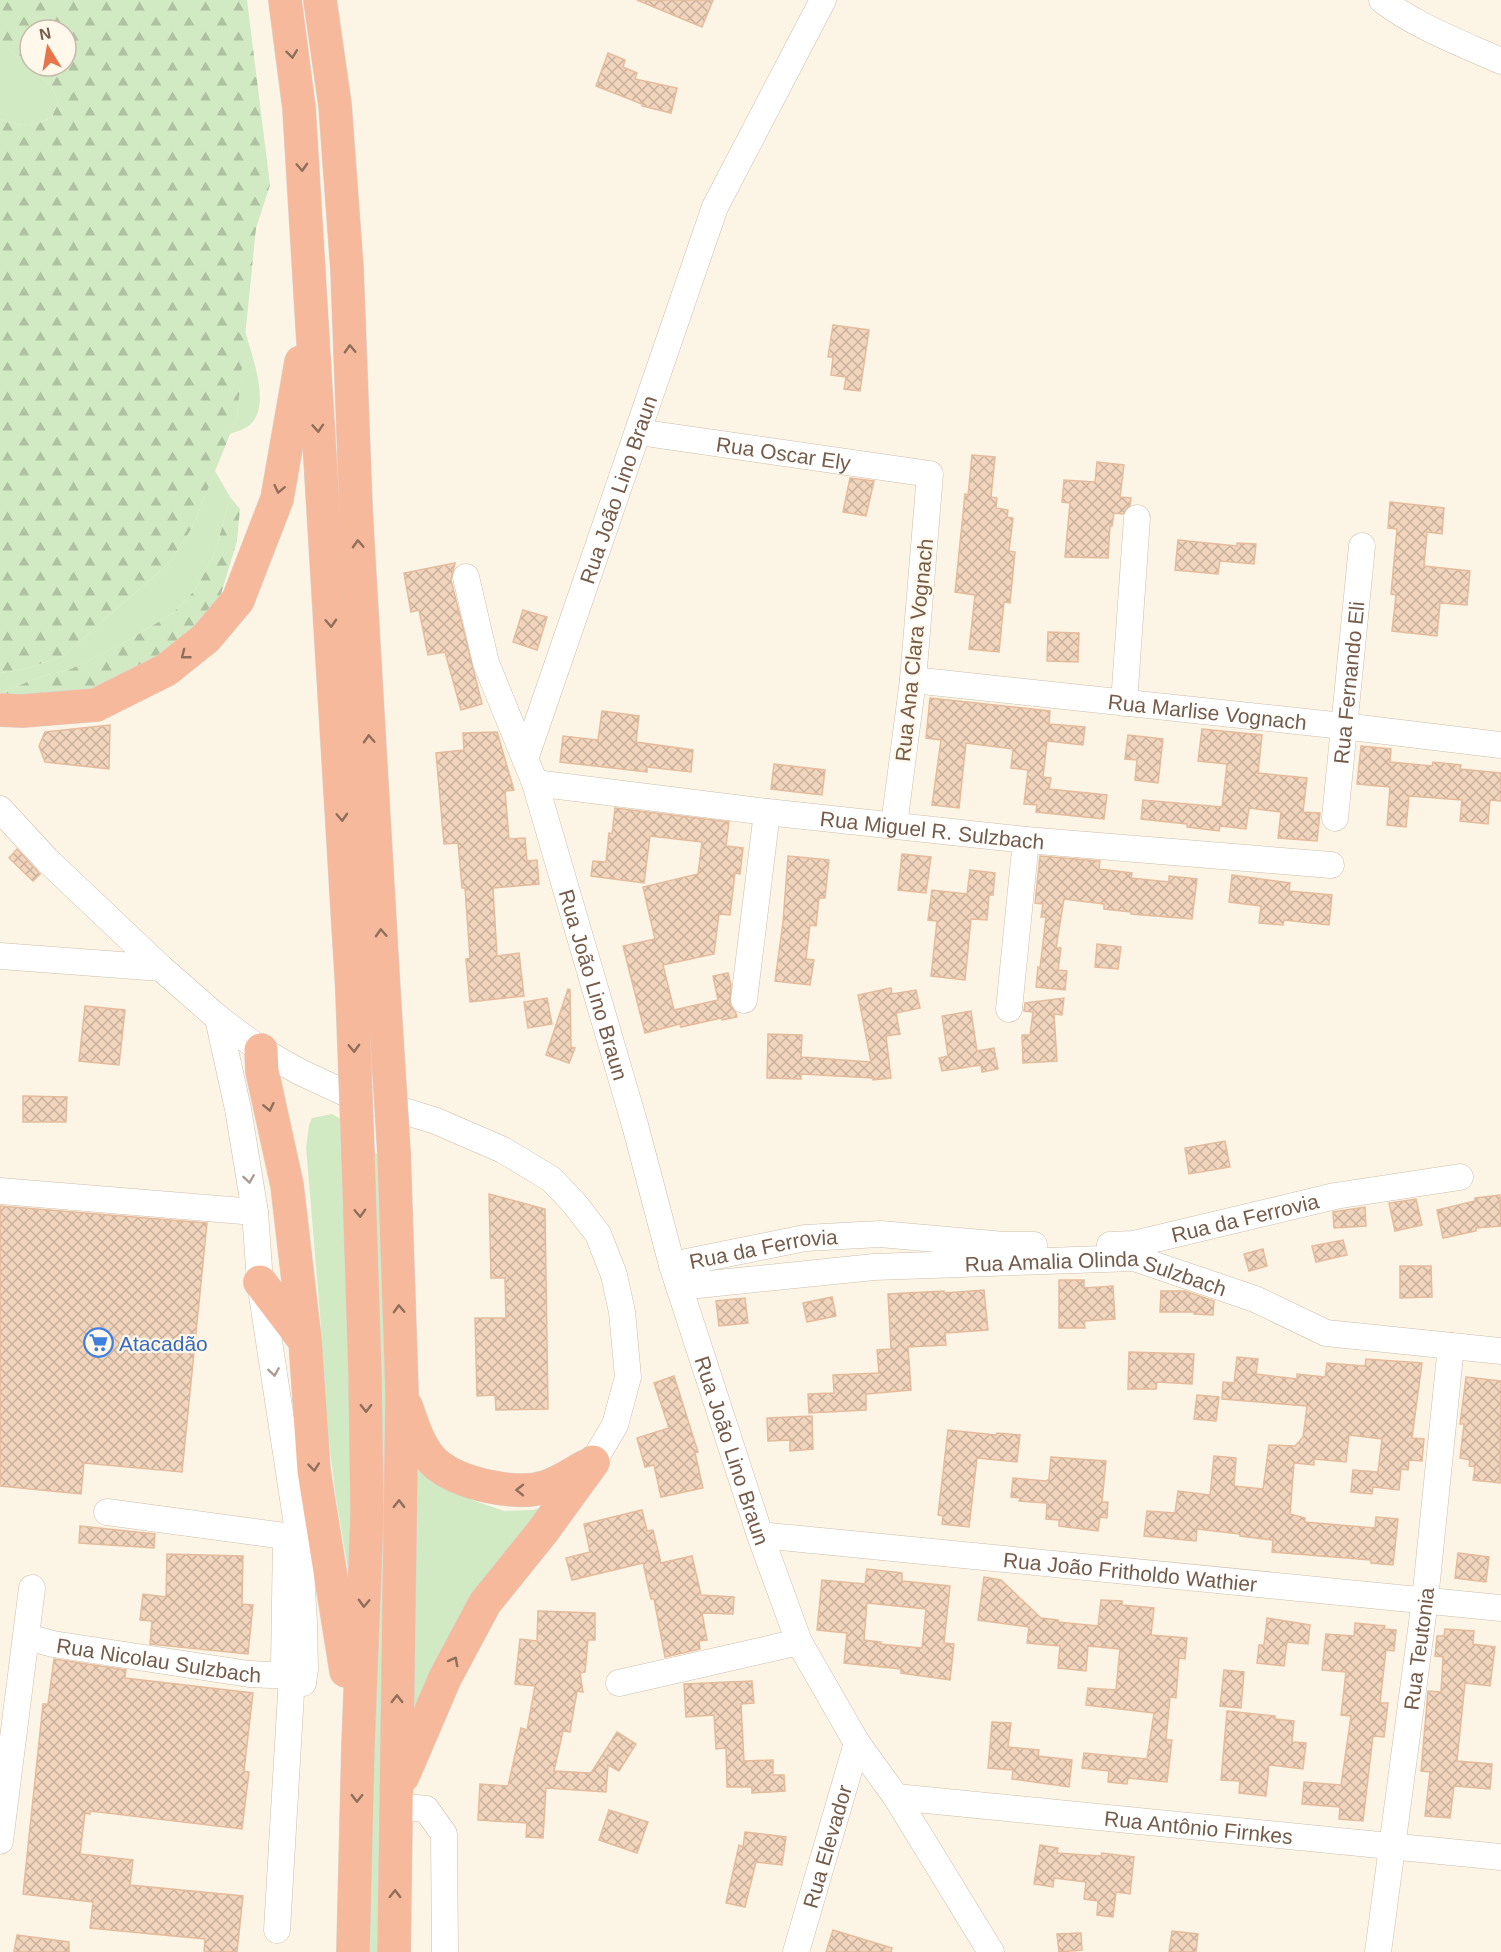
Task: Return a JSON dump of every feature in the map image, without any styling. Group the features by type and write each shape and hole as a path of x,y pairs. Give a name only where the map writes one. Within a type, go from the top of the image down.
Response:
{"highway":[{"path":"285,0 299,108 326,542 368,991 394,1153 402,1393 394,1952"},
{"path":"320,0 335,105 347,269 356,510 368,991 358,1154 367,1515 353,1952"},
{"path":"0,710 22,711 96,705 166,670 206,638 238,600 277,499 310,307"},
{"path":"261,1050 262,1071 287,1185 305,1340 314,1471 358,1747"},
{"path":"260,1281 305,1340"},
{"path":"402,1393 418,1440 435,1462 452,1474 473,1482 492,1488 529,1491 547,1487 593,1462"},
{"path":"396,1799 445,1678 485,1603 543,1531 593,1462"}],"street":[{"name":"Rua João Lino Braun","path":"824,0 715,207 525,759 535,783 635,1125 676,1276 760,1535 799,1642 857,1743 896,1797 991,1952"},
{"path":"1382,0 1436,32 1501,61"},
{"name":"Rua Oscar Ely","path":"638,432 930,474"},
{"name":"Rua Ana Clara Vognach","path":"894,825 913,680 930,474"},
{"path":"1124,703 1137,518"},
{"name":"Rua Fernando Eli","path":"1335,818 1362,546"},
{"path":"466,577 486,663 525,759"},
{"name":"Rua Marlise Vognach","path":"913,680 1501,745"},
{"name":"Rua Miguel R. Sulzbach","path":"535,783 767,812 1026,840 1331,865"},
{"path":"0,808 47,860 160,968 218,1018 261,1050 300,1072 343,1092 436,1121 503,1150 551,1179 574,1203 598,1234 614,1275 622,1312 628,1377 615,1425 593,1462"},
{"path":"744,1000 767,812"},
{"path":"1009,1009 1026,840"},
{"path":"0,956 160,968"},
{"path":"218,1018 238,1109 255,1212 260,1281 292,1538 293,1671 277,1930"},
{"name":"Rua da Ferrovia","path":"676,1276 805,1238 869,1234 1004,1245 1134,1251 1335,1196 1460,1177"},
{"path":"0,1191 255,1212"},
{"name":"Rua Amalia Olinda Sulzbach","path":"676,1276 1134,1251 1256,1299 1326,1333 1501,1351"},
{"name":"Rua Teutonia","path":"1378,1952 1425,1600 1451,1346"},
{"path":"107,1512 292,1538"},
{"name":"Rua João Fritholdo Wathier","path":"760,1535 1501,1608"},
{"path":"0,1841 32,1588"},
{"name":"Rua Nicolau Sulzbach","path":"27,1637 53,1644 238,1673 293,1671"},
{"path":"619,1683 799,1642"},
{"name":"Rua Elevador","path":"796,1952 857,1743"},
{"name":"Rua Antônio Firnkes","path":"896,1797 1501,1857"},
{"path":"396,1799 426,1809 444,1834 445,1952"}],"green space":[{"path":"0,0 247,0 270,185 256,228 237,417 192,528 169,563 63,656 22,670 0,673 0,119 14,124 32,125 52,117 58,101 52,87 42,78 78,78 78,18 18,18 18,57 0,41"},
{"path":"0,41 18,57 18,78 42,78 52,87 58,101 52,117 38,123 14,124 0,119"},
{"path":"245,330 258,381 259,408 255,419 247,427 230,434 237,417"},
{"path":"215,471 230,497 217,546 196,589 173,613 129,640 71,669 40,677 0,693 0,673 22,670 63,656 169,563 192,528"},
{"path":"230,497 240,509 237,541 219,601 201,633 106,688 47,695 0,695 0,693 40,677 71,669 129,640 173,613 196,589 211,560"},
{"path":"332,1114 344,1121 358,1512 349,1576 326,1419 306,1147 312,1118"},
{"path":"372,1153 384,1154 389,1279 383,1952 366,1952"},
{"path":"411,1437 455,1491 472,1500 504,1511 533,1510 554,1503 403,1736"}],"building":[{"path":"637,0 713,0 702,27"},
{"path":"608,53 625,60 623,67 637,73 635,79 677,88 671,113 642,106 642,104 596,86"},
{"path":"833,325 869,330 860,391 844,389 846,377 831,375 833,357 828,357"},
{"path":"972,455 995,457 991,497 997,498 996,508 1008,510 1007,517 1013,518 1009,551 1015,552 1010,603 1004,602 999,652 969,649 975,595 955,592 965,494 968,495"},
{"path":"1097,462 1124,465 1120,497 1131,498 1130,505 1123,514 1114,513 1112,526 1110,526 1108,558 1065,557 1070,503 1062,502 1064,480 1095,482"},
{"path":"850,478 874,481 866,516 843,512"},
{"path":"1390,502 1444,508 1442,534 1427,532 1424,566 1470,571 1467,605 1440,603 1437,636 1392,631 1396,595 1391,594 1397,529 1388,528"},
{"path":"1178,540 1237,546 1237,543 1256,544 1254,564 1220,561 1218,574 1175,570"},
{"path":"455,563 451,580 482,704 461,710 445,652 428,655 419,610 411,612 404,573"},
{"path":"523,610 547,617 537,650 513,642"},
{"path":"1048,632 1079,633 1078,662 1047,661"},
{"path":"930,698 1050,711 1049,724 1085,727 1083,745 1047,741 1043,777 1051,778 1049,789 1107,795 1104,819 1036,812 1037,805 1024,804 1028,770 1011,768 1013,749 966,743 959,808 932,805 941,740 926,738"},
{"path":"602,711 639,716 636,742 693,750 691,772 647,767 647,772 560,762 563,736 598,740"},
{"path":"110,725 109,769 45,762 39,746 45,732"},
{"path":"1202,729 1262,735 1258,773 1307,778 1303,812 1320,813 1317,841 1278,838 1281,812 1249,808 1246,829 1220,826 1219,831 1187,827 1187,824 1141,819 1143,800 1222,807 1227,764 1198,761"},
{"path":"497,732 514,790 505,791 509,839 525,838 527,861 537,860 539,884 493,888 497,956 519,953 524,996 470,1002 466,959 470,958 465,888 462,888 458,843 444,844 436,753 464,750 463,733"},
{"path":"1128,735 1163,739 1158,783 1135,780 1137,760 1125,759"},
{"path":"1361,746 1391,749 1390,762 1432,766 1433,762 1461,765 1460,769 1501,773 1501,801 1490,800 1488,824 1460,821 1462,800 1409,796 1406,827 1387,825 1390,787 1357,784"},
{"path":"774,764 825,770 822,795 771,789"},
{"path":"615,808 729,822 726,846 743,848 740,874 735,873 730,915 719,914 714,954 663,965 674,1010 718,1000 713,976 728,973 731,985 730,1005 737,1017 722,1020 721,1018 681,1027 680,1024 645,1033 623,946 655,939 643,887 698,874 702,842 650,836 644,883 591,876 593,861 606,862 609,833 612,834"},
{"path":"17,849 40,874 33,881 9,858"},
{"path":"902,854 931,857 926,893 898,890"},
{"path":"788,856 829,860 825,898 819,898 816,926 810,925 806,959 814,960 810,985 775,981 783,922"},
{"path":"1040,856 1100,861 1099,869 1132,873 1131,878 1169,882 1169,876 1197,879 1192,919 1131,914 1131,912 1104,909 1104,904 1064,899 1056,948 1061,948 1058,970 1067,971 1065,990 1036,987 1046,917 1041,917 1043,904 1035,903"},
{"path":"970,870 995,873 993,895 989,895 987,920 971,919 965,980 931,976 937,921 928,920 932,890 967,894"},
{"path":"1232,875 1290,883 1289,891 1332,895 1329,925 1284,920 1283,925 1259,923 1261,906 1229,902"},
{"path":"1097,944 1121,947 1118,969 1095,967"},
{"path":"891,988 892,994 916,990 920,1008 896,1013 900,1034 886,1036 891,1078 873,1080 873,1078 801,1074 801,1079 767,1078 768,1034 802,1035 801,1057 871,1062 858,995"},
{"path":"568,989 570,990 571,1047 575,1048 569,1063 546,1055"},
{"path":"547,998 552,1024 528,1028 524,1002"},
{"path":"1064,998 1062,1015 1054,1014 1057,1061 1023,1063 1022,1035 1030,1035 1033,1012 1024,1011 1025,1003"},
{"path":"85,1006 125,1010 119,1065 79,1061"},
{"path":"971,1011 977,1051 994,1048 998,1069 982,1072 981,1065 942,1071 939,1058 948,1056 942,1016"},
{"path":"23,1096 67,1097 66,1122 23,1122"},
{"path":"1225,1141 1230,1167 1189,1174 1185,1148"},
{"path":"489,1194 545,1209 548,1409 496,1410 495,1395 477,1396 475,1318 506,1318 505,1278 491,1278"},
{"path":"1500,1195 1501,1226 1476,1228 1476,1231 1443,1238 1437,1210 1475,1201 1475,1198"},
{"path":"1416,1199 1422,1225 1395,1231 1389,1203"},
{"name":"Atacadão","path":"0,1206 207,1223 182,1472 84,1463 81,1494 0,1486"},
{"path":"1365,1207 1366,1226 1334,1228 1333,1212"},
{"path":"1343,1240 1347,1255 1316,1262 1312,1246"},
{"path":"1263,1249 1267,1266 1249,1271 1244,1254"},
{"path":"1400,1266 1431,1266 1432,1297 1400,1298"},
{"path":"1059,1280 1084,1280 1084,1288 1113,1286 1115,1319 1084,1321 1085,1328 1059,1328"},
{"path":"984,1290 988,1330 945,1333 946,1345 908,1347 911,1390 866,1394 866,1410 809,1413 808,1394 834,1393 833,1375 879,1373 877,1350 891,1349 888,1294"},
{"path":"1161,1291 1185,1291 1214,1301 1213,1315 1194,1314 1194,1312 1160,1312"},
{"path":"832,1297 836,1316 807,1322 803,1303"},
{"path":"745,1298 748,1323 719,1326 716,1301"},
{"path":"1129,1352 1194,1354 1192,1384 1157,1382 1156,1389 1128,1389"},
{"path":"1237,1357 1258,1359 1256,1374 1297,1379 1297,1374 1325,1377 1327,1363 1365,1366 1366,1359 1422,1363 1412,1438 1424,1439 1422,1461 1409,1460 1408,1470 1401,1469 1399,1490 1373,1487 1372,1494 1351,1492 1353,1470 1378,1472 1382,1439 1349,1435 1346,1462 1314,1459 1314,1465 1294,1463 1290,1514 1305,1518 1305,1522 1375,1528 1376,1517 1398,1519 1393,1565 1371,1563 1371,1560 1272,1552 1273,1540 1240,1536 1240,1534 1197,1529 1196,1541 1144,1536 1147,1511 1175,1513 1178,1491 1210,1495 1214,1456 1236,1458 1234,1486 1263,1489 1269,1445 1295,1446 1303,1437 1307,1406 1222,1399 1223,1382 1234,1383"},
{"path":"674,1376 698,1452 695,1453 703,1488 661,1497 654,1465 645,1467 637,1438 669,1428 654,1383"},
{"path":"1466,1377 1501,1381 1500,1483 1473,1480 1475,1467 1469,1466 1470,1460 1460,1458 1464,1424 1460,1424"},
{"path":"1197,1395 1219,1397 1216,1421 1194,1419"},
{"path":"812,1416 813,1449 790,1451 790,1440 768,1441 767,1418"},
{"path":"948,1430 1020,1435 1017,1462 977,1458 969,1527 942,1524 943,1516 938,1515"},
{"path":"1051,1457 1106,1461 1102,1502 1108,1502 1107,1518 1100,1517 1098,1531 1059,1526 1059,1520 1046,1519 1047,1503 1019,1501 1020,1498 1011,1497 1013,1478 1046,1481 1049,1479"},
{"path":"642,1510 647,1531 653,1530 661,1563 692,1556 701,1595 734,1597 733,1614 702,1613 707,1640 699,1641 700,1649 665,1657 654,1599 651,1599 643,1563 572,1580 566,1558 590,1552 584,1524"},
{"path":"80,1526 155,1534 154,1548 79,1543"},
{"path":"1458,1553 1489,1557 1486,1582 1455,1578"},
{"path":"167,1554 243,1556 242,1604 253,1605 248,1654 150,1644 152,1621 140,1620 143,1594 166,1597"},
{"path":"867,1569 902,1573 902,1581 950,1586 944,1643 954,1644 950,1680 901,1673 901,1669 844,1663 847,1633 817,1630 822,1580 865,1584","holes":["867,1603 926,1609 922,1648 864,1640"]},
{"path":"984,1577 1001,1580 1041,1618 1098,1626 1101,1600 1122,1601 1122,1605 1154,1608 1151,1635 1187,1638 1185,1659 1179,1658 1176,1698 1170,1697 1166,1740 1172,1740 1167,1782 1128,1778 1127,1784 1108,1782 1109,1771 1082,1768 1084,1753 1147,1759 1154,1713 1086,1705 1088,1688 1116,1690 1120,1649 1088,1646 1086,1671 1058,1668 1060,1646 1027,1643 1029,1627 978,1620"},
{"path":"538,1611 595,1613 595,1640 588,1640 585,1672 580,1673 583,1692 577,1691 570,1732 563,1731 554,1771 591,1773 617,1732 636,1744 619,1771 608,1765 606,1792 546,1788 543,1838 526,1837 527,1823 478,1820 480,1784 508,1786 521,1728 527,1730 535,1686 515,1684 520,1639 537,1641"},
{"path":"1267,1618 1310,1625 1308,1644 1287,1642 1284,1666 1257,1663 1259,1645 1264,1645"},
{"path":"1355,1623 1385,1626 1384,1629 1396,1630 1394,1651 1386,1650 1380,1703 1388,1703 1384,1737 1373,1736 1363,1821 1339,1819 1340,1807 1302,1804 1304,1782 1341,1785 1351,1716 1341,1715 1346,1672 1322,1670 1326,1634 1354,1636"},
{"path":"1445,1629 1474,1631 1473,1644 1495,1647 1490,1686 1465,1683 1457,1761 1492,1764 1490,1789 1454,1786 1450,1818 1425,1816 1430,1772 1421,1771 1428,1691 1441,1692 1443,1657 1435,1656 1437,1636 1444,1636"},
{"path":"54,1659 126,1670 125,1678 253,1693 244,1771 249,1772 242,1829 90,1811 90,1814 85,1813 80,1854 133,1860 130,1885 243,1896 237,1952 204,1952 205,1939 90,1928 93,1902 23,1894 43,1704 48,1704"},
{"path":"1224,1670 1244,1672 1241,1708 1220,1706"},
{"path":"752,1681 754,1703 741,1704 744,1761 773,1760 773,1775 784,1775 785,1791 752,1793 752,1787 727,1787 726,1748 716,1749 714,1715 686,1717 684,1684"},
{"path":"1227,1711 1275,1716 1275,1719 1294,1721 1292,1742 1306,1743 1303,1769 1269,1765 1266,1796 1239,1793 1240,1781 1221,1780"},
{"path":"992,1722 1011,1723 1008,1747 1039,1750 1038,1756 1072,1760 1069,1787 1012,1779 1013,1770 988,1768"},
{"path":"609,1810 648,1822 637,1853 599,1840"},
{"path":"745,1832 786,1837 782,1865 756,1862 745,1907 726,1903 739,1845 743,1847"},
{"path":"1040,1845 1058,1848 1057,1853 1101,1856 1102,1853 1134,1857 1130,1894 1116,1892 1113,1917 1097,1915 1098,1901 1084,1899 1086,1882 1054,1878 1053,1887 1034,1884"},
{"path":"833,1930 892,1948 891,1952 826,1952"},
{"path":"1172,1931 1198,1934 1196,1952 1169,1952"},
{"path":"1081,1933 1082,1950 1059,1952 1057,1934"},
{"path":"17,1935 69,1942 69,1952 14,1952"}],"place":[{"name":"Atacadão","path":"98,1343"}]}
